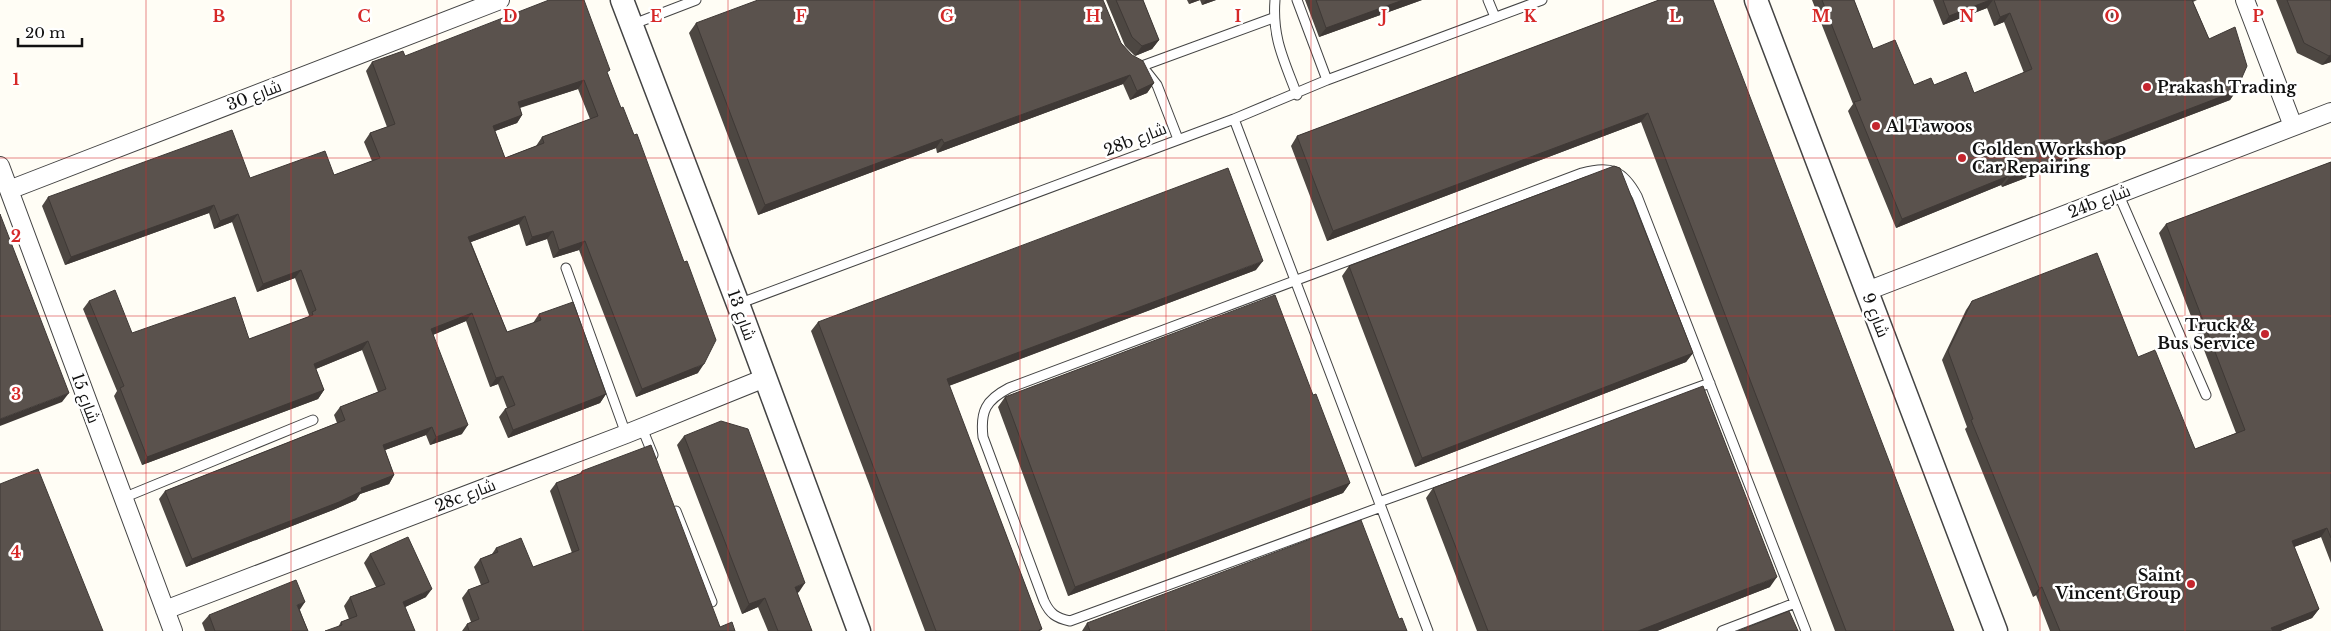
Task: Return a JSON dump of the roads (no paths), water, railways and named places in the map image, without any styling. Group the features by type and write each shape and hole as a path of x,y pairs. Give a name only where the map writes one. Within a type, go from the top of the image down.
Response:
{"street":[{"name":"شارع 30","path":"9,190 500,0"},
{"name":"شارع 13","path":"622,0 738,304 859,631"},
{"name":"شارع 9","path":"1756,0 1996,631"},
{"path":"2245,0 2293,126"},
{"name":"24b شارع","path":"1867,291 2331,112"},
{"name":"شارع 15","path":"0,166 173,631"},
{"name":"28c شارع","path":"165,610 634,431 765,378"}],"lane":[{"path":"631,25 696,0"},
{"path":"1275,0 1273,18 1276,39 1297,94"},
{"path":"1297,0 1327,80"},
{"path":"1488,0 1495,17"},
{"name":"28b شارع","path":"738,304 1234,119 1327,80 1542,0"},
{"path":"1142,66 1273,18"},
{"path":"1130,60 1142,66 1157,85 1178,139"},
{"path":"1234,119 1428,631"},
{"path":"1710,383 1380,504 1070,622 1058,619 1049,611 1044,600 983,437 981,422 985,407 995,395 1009,388 1582,173 1598,169 1615,171 1629,181 1637,196 1710,383 1806,631"},
{"path":"2118,193 2206,395"},
{"path":"566,268 634,431 657,463"},
{"path":"123,498 312,420"},
{"path":"671,500 712,602"},
{"path":"1722,631 1795,603"}],"place":[{"name":"Prakash Trading","path":"2147,87"},
{"name":"Al Tawoos","path":"1876,126"},
{"name":"Golden Workshop Car Repairing","path":"1962,158"},
{"name":"Truck & Bus Service","path":"2265,334"},
{"name":"Saint Vincent Group","path":"2191,584"}]}
